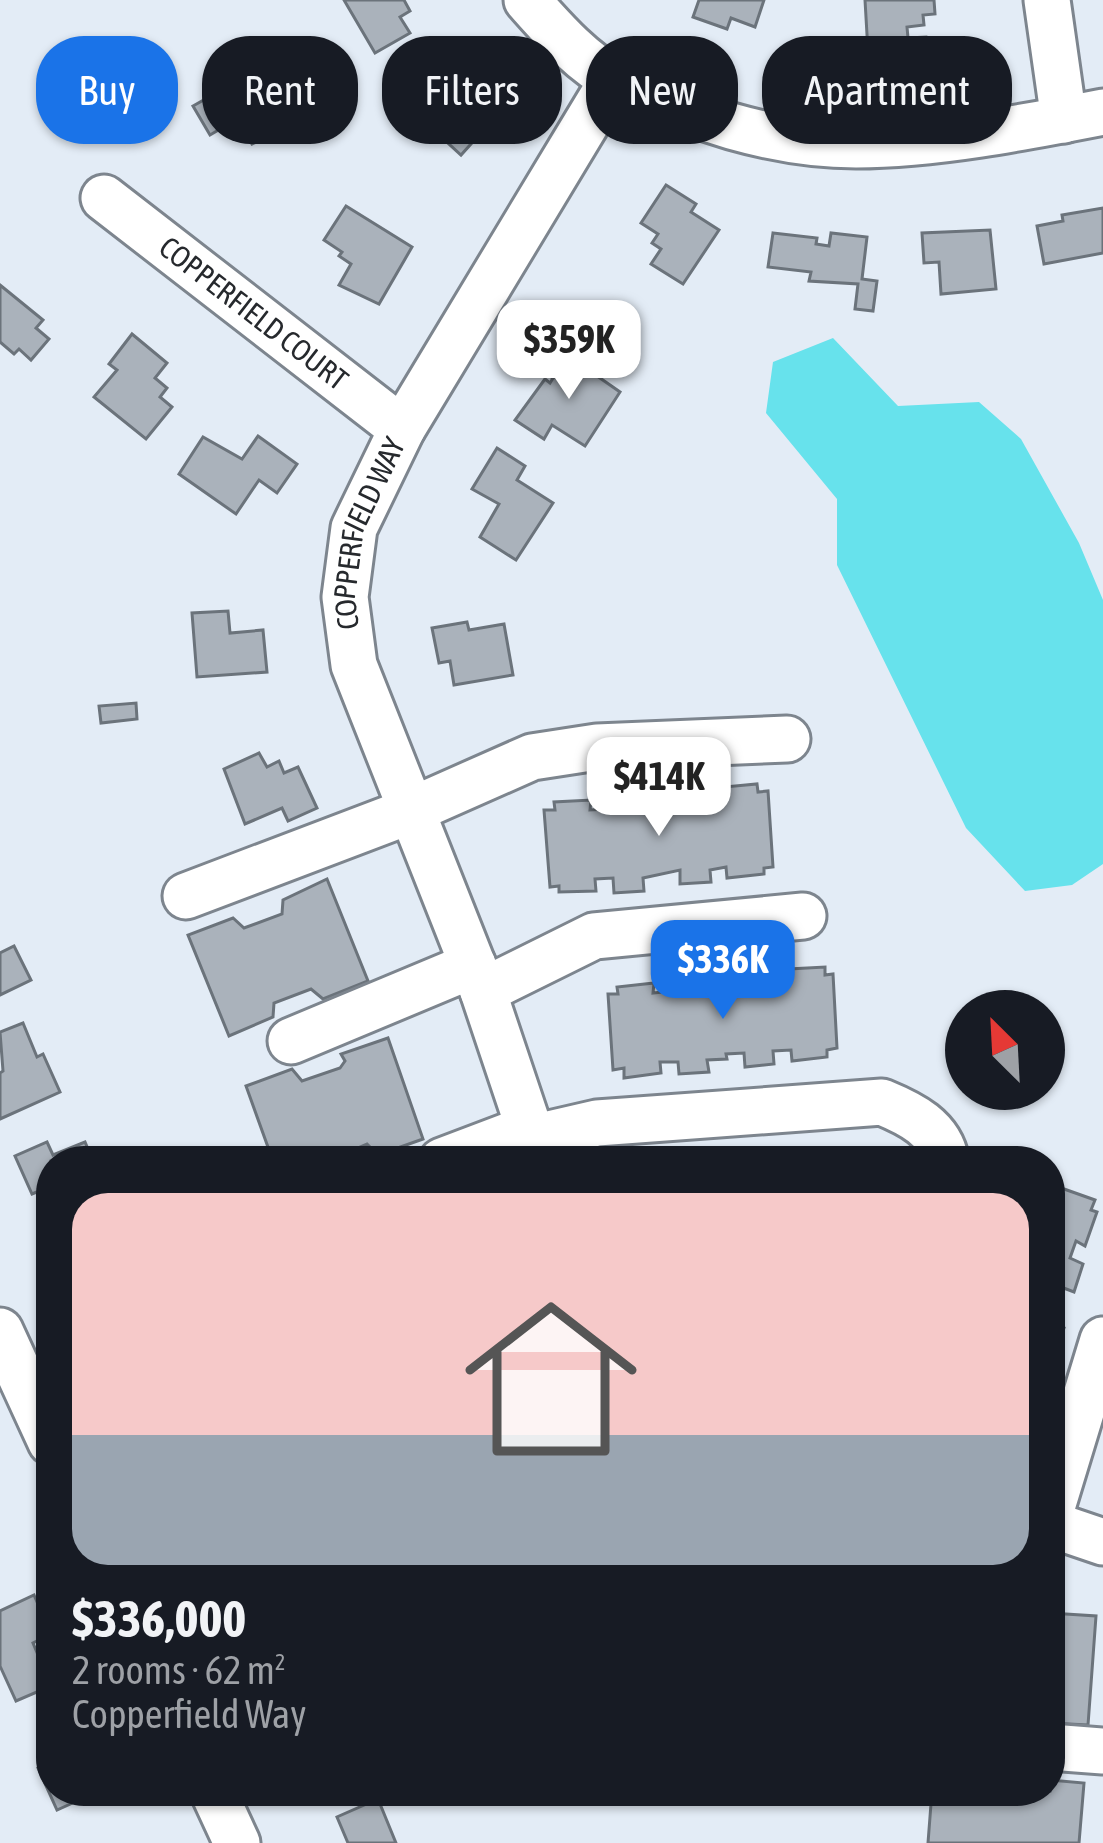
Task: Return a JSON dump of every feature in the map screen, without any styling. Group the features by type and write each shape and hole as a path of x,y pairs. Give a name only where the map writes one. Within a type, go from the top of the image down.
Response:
{"street":[{"path":"527,0 586,57"},
{"path":"738,126 858,145 960,136 1083,116 1047,0"},
{"name":"COPPERFIELD WAY","path":"535,1146 478,978 354,664 345,597 353,528 402,429 586,124"},
{"name":"COPPERFIELD COURT","path":"104,198 402,429"},
{"path":"186,896 410,811 532,757 597,747 787,739"},
{"path":"291,1041 594,936 803,916"},
{"path":"545,1146 597,1123 882,1102 914,1115 943,1146"},
{"path":"482,1146 508,1136 528,1146"},
{"path":"0,1331 36,1409"},
{"path":"1065,1465 1103,1340"},
{"path":"1065,1529 1103,1542"},
{"path":"1065,1748 1103,1751"},
{"path":"220,1806 237,1843"}],"water":[{"path":"833,338 898,406 979,402 1021,439 1079,543 1103,600 1103,864 1072,885 1025,891 966,828 837,565 837,499 766,413 773,362"}],"building":[{"path":"344,0 404,0 410,11 400,17 410,33 382,36 382,49 375,53"},
{"path":"699,0 764,0 755,27 731,18 727,29 693,17"},
{"path":"865,0 934,0 935,14 923,15 924,25 907,27 908,36 867,36"},
{"path":"202,101 202,121 193,106"},
{"path":"449,144 471,144 461,155"},
{"path":"666,185 696,204 691,212 719,230 683,284 651,264 661,249 652,243 658,234 641,223"},
{"path":"346,206 412,247 379,304 339,285 351,264 324,240"},
{"path":"1103,208 1103,253 1044,264 1037,226 1063,221 1062,215"},
{"path":"990,230 996,289 941,294 939,262 924,263 922,233"},
{"path":"773,233 817,238 816,244 829,246 831,233 867,237 862,279 877,281 873,311 855,309 858,284 809,281 811,272 768,267"},
{"path":"0,285 43,320 36,328 49,339 31,360 0,342"},
{"path":"132,334 167,363 155,378 167,388 160,397 172,407 146,439 94,397 117,370 109,364"},
{"path":"564,353 620,392 585,446 552,425 544,439 515,420 545,379 550,383 553,378 549,376"},
{"path":"258,436 297,464 277,493 259,480 236,514 179,474 203,437 242,459"},
{"path":"497,448 525,466 517,480 553,503 516,560 480,537 499,504 472,489"},
{"path":"228,611 230,633 263,630 267,672 197,677 192,613"},
{"path":"467,622 469,630 504,624 513,675 454,685 450,661 439,663 432,628"},
{"path":"136,703 137,719 101,723 99,706"},
{"path":"259,753 267,767 279,761 284,773 298,767 317,808 288,821 282,808 245,824 224,769"},
{"path":"757,784 758,792 768,791 773,867 764,868 764,874 727,878 726,867 710,870 711,882 680,884 680,870 643,878 644,891 614,893 613,878 595,879 596,891 559,892 559,886 550,887 544,810 555,810 554,802 591,800 590,810 608,809 608,795 639,793 639,806 675,801 674,787 704,785 706,799 725,798 724,787"},
{"path":"327,879 368,981 323,999 311,989 274,1003 273,1017 229,1036 188,935 233,918 244,928 282,914 283,900"},
{"path":"14,946 31,980 0,995 0,953"},
{"path":"825,967 825,975 833,974 837,1048 827,1050 827,1057 792,1061 791,1050 773,1051 774,1064 745,1067 744,1053 726,1054 727,1059 707,1060 709,1072 679,1074 678,1062 660,1062 661,1073 624,1078 624,1068 613,1070 608,994 618,994 617,987 654,983 653,993 673,991 672,978 701,976 702,989 739,984 738,971 768,969 769,981 788,980 789,969"},
{"path":"23,1023 37,1057 43,1054 60,1092 0,1119 0,1032"},
{"path":"388,1038 423,1139 403,1146 268,1146 246,1086 292,1069 302,1081 340,1068 345,1061 341,1054"},
{"path":"36,1147 36,1192 32,1194 15,1156"},
{"path":"1065,1189 1095,1200 1091,1210 1097,1212 1085,1246 1076,1241 1070,1258 1083,1264 1074,1292 1065,1289"},
{"path":"34,1595 36,1600 36,1692 16,1701 0,1666 0,1611"},
{"path":"1065,1614 1096,1616 1088,1725 1065,1724"},
{"path":"1065,1781 1084,1783 1079,1843 928,1843 931,1806 1065,1806"},
{"path":"362,1806 381,1806 396,1843 348,1843 337,1817"}]}
